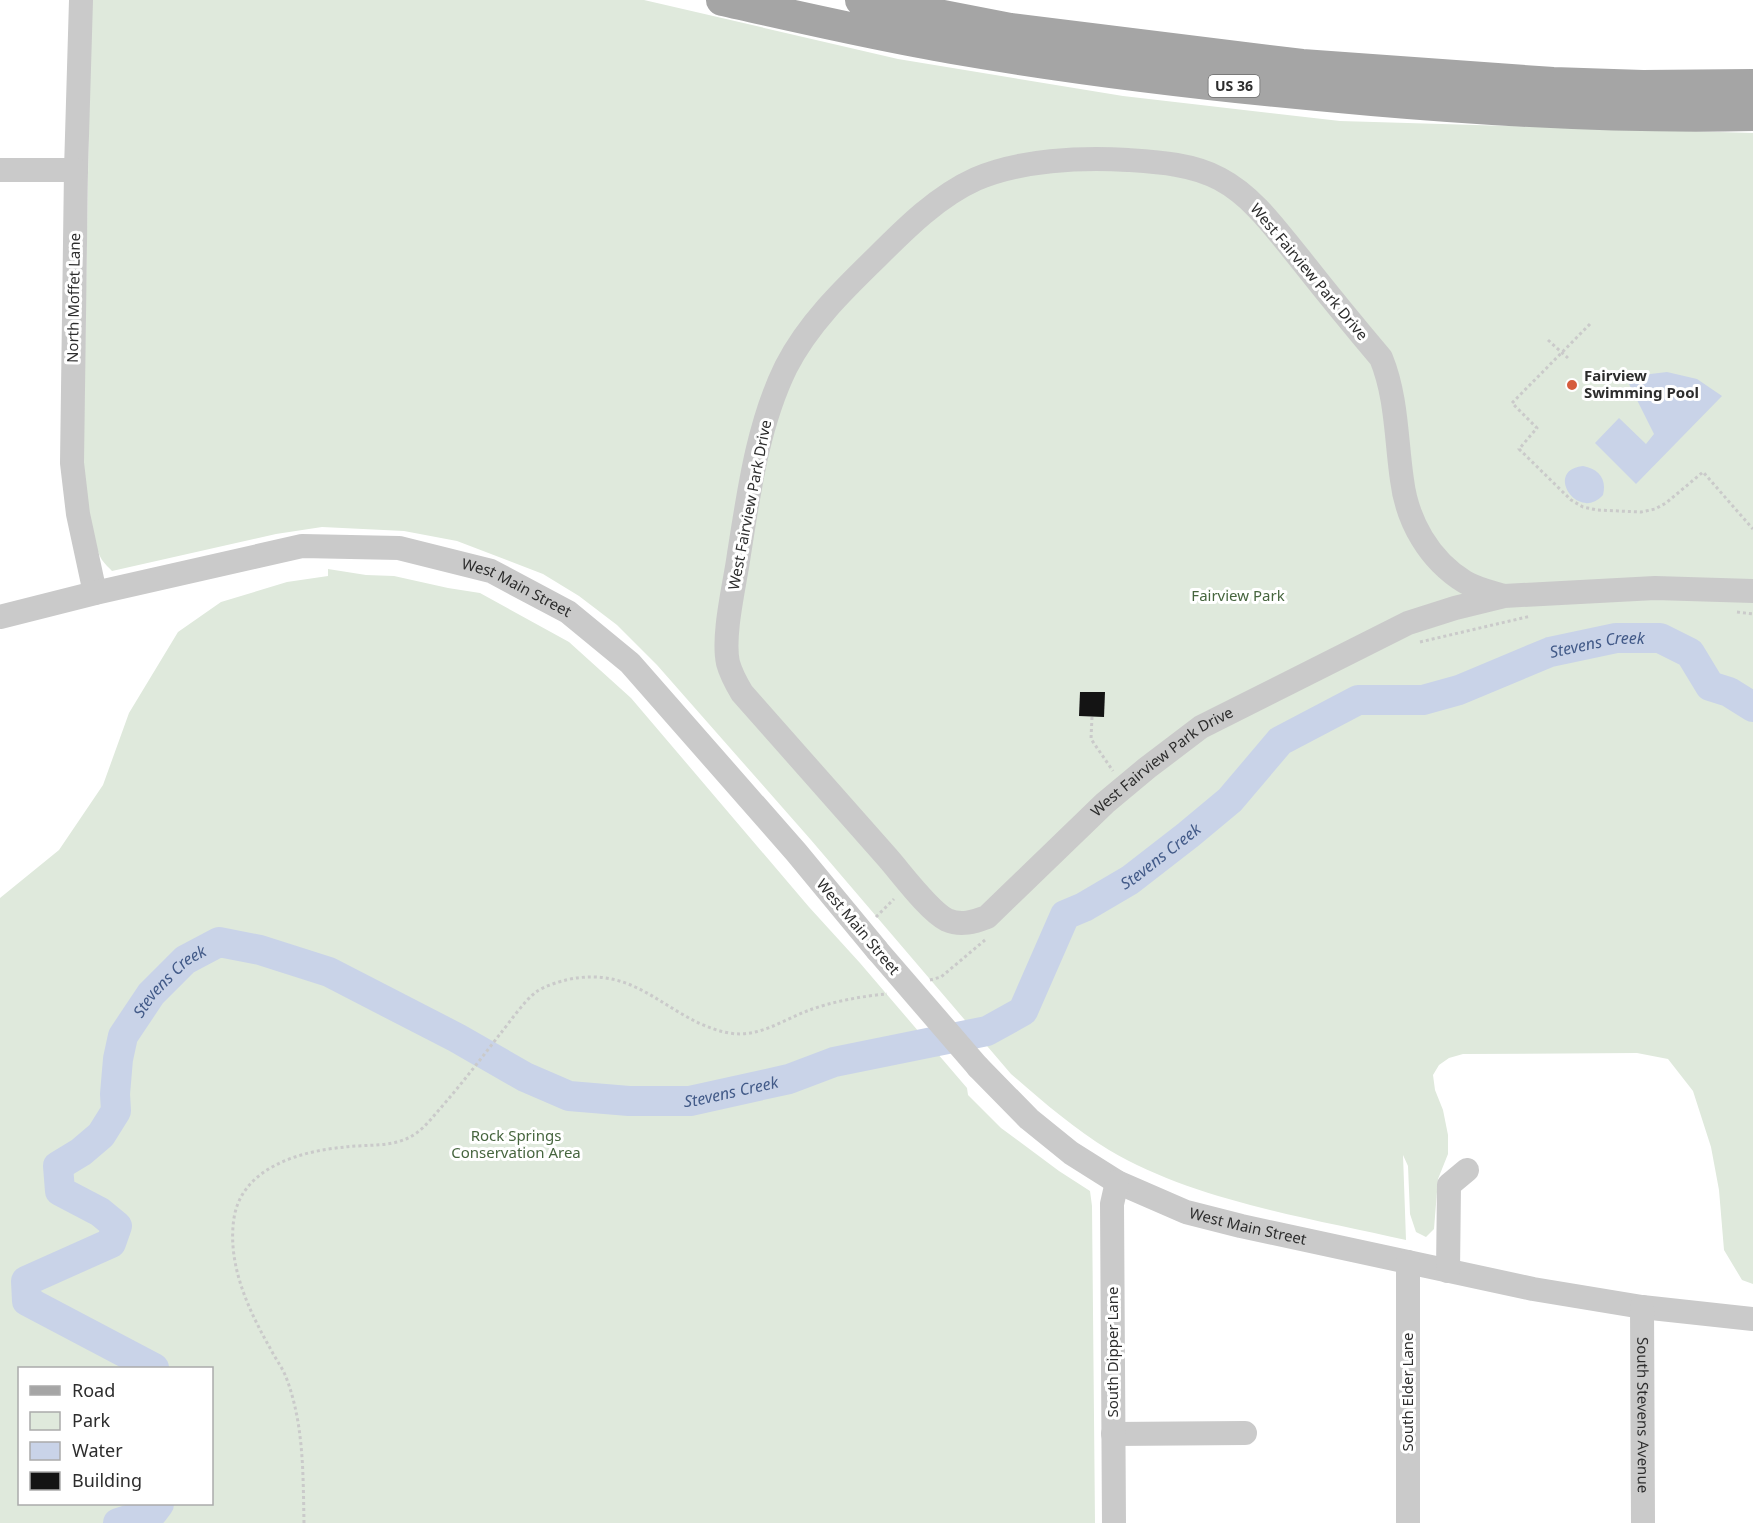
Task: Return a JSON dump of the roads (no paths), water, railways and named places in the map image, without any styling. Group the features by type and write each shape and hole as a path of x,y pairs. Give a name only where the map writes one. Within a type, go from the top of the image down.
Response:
{"main road":[{"name":"US 36","path":"722,0 848,29 952,48 1092,70 1304,94 1561,114 1753,115"},
{"name":"US 36","path":"861,0 1010,29 1302,65 1553,83 1643,86 1753,85"}],"street":[{"name":"North Moffet Lane","path":"81,0 72,463 78,514 96,593"},
{"name":"West Fairview Park Drive","path":"1504,596 1466,583 1433,554 1416,529 1402,483 1394,404 1389,378 1381,358 1265,217 1238,190 1217,177 1181,165 1107,159 1068,160 1039,163 977,179 948,195 907,228 833,300 809,332 787,366 770,405 755,466 730,616 728,661 732,677 742,693 910,884 939,915 949,921 968,923 987,917 1041,863 1125,786 1207,723 1384,634 1431,615 1504,596 1656,588 1753,591"},
{"path":"0,170 76,170"},
{"name":"West Main Street","path":"0,618 96,593 302,546 399,548 491,571 568,612 630,663 796,852 978,1067 1029,1119 1071,1153 1117,1182 1186,1212 1448,1271 1642,1307 1753,1319"},
{"path":"1448,1271 1449,1185 1467,1170"},
{"name":"South Dipper Lane","path":"1114,1523 1112,1204 1117,1182"},
{"name":"South Elder Lane","path":"1408,1262 1408,1523"},
{"name":"South Stevens Avenue","path":"1642,1307 1643,1523"},
{"path":"1113,1434 1245,1433"}],"water":[{"path":"1667,372 1697,379 1722,396 1636,484 1595,443 1619,418 1646,444 1654,434 1628,382 1642,375"},
{"path":"1583,466 1597,472 1603,480 1603,495 1593,502 1584,503 1575,499 1565,484 1566,476 1571,470"}],"waterway":[{"name":"Stevens Creek","path":"152,1367 27,1301 26,1281 111,1243 117,1226 100,1212 60,1191 58,1166 81,1152 101,1135 116,1111 118,1059 123,1036 151,994 185,960 219,942 260,950 329,972 457,1038 525,1077 569,1096 629,1101 690,1101 789,1079 834,1062 987,1031 1023,1011 1065,915 1084,907 1130,880 1188,835 1230,800 1280,741 1358,700 1423,700 1459,690 1550,652 1616,638 1660,638 1690,653 1710,686 1729,692 1753,707"},
{"name":"Stevens Creek","path":"118,1523 153,1512 158,1505"}],"place":[{"name":"Fairview Swimming Pool","path":"1572,385"}],"park label":[{"name":"Fairview Park","path":"1238,596"},
{"name":"Rock Springs Conservation Area","path":"516,1144"}]}
